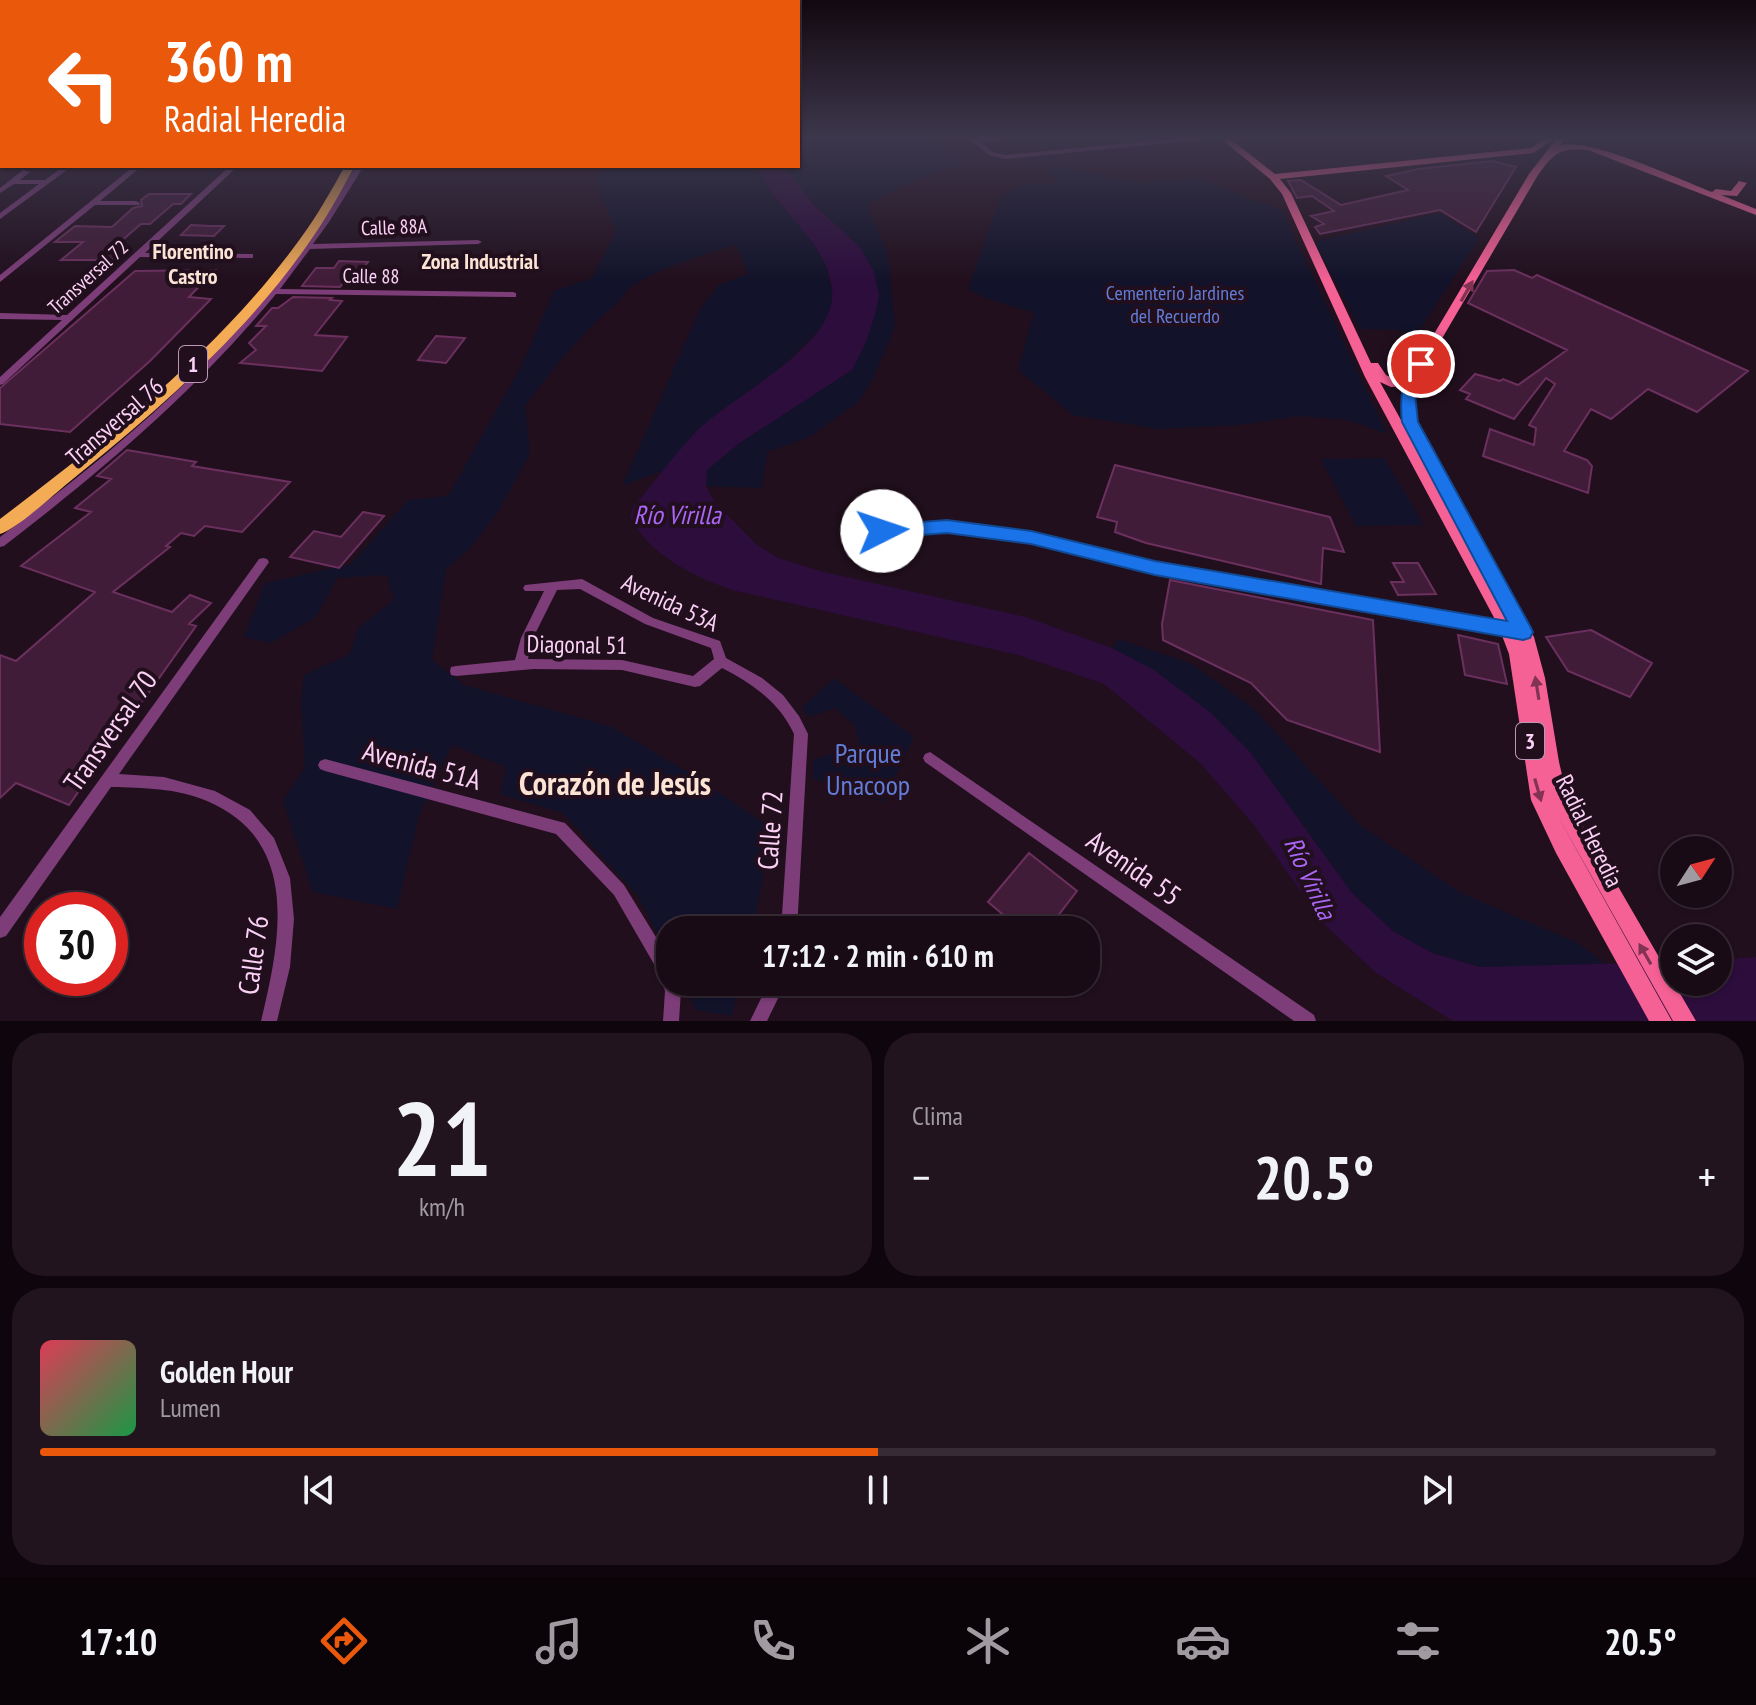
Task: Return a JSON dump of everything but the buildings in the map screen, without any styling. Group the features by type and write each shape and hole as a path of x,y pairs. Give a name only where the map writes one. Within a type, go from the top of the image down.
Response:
{"highway":[{"name":"1","path":"0,515 118,420 256,289 287,252 327,186"},
{"name":"1","path":"0,528 135,420 234,324 297,252 338,186"}],"main road":[{"name":"Radial Heredia","path":"1280,186 1312,244 1377,389 1516,632"},
{"name":"Radial Heredia","path":"1527,186 1421,364 1407,395 1410,422 1516,632 1534,775 1540,800 1685,1021"},
{"path":"1685,186 1748,206"},
{"path":"1694,186 1748,206"},
{"path":"1699,186 1727,195 1734,194 1740,186"},
{"path":"1718,198 1748,206"},
{"path":"1312,244 1382,379 1401,385 1421,364"},
{"name":"Radial Heredia","path":"1572,845 1661,1021"}],"street":[{"path":"0,217 42,186"},
{"path":"0,279 114,186"},
{"name":"Transversal 72","path":"0,382 213,186"},
{"name":"Transversal 76","path":"0,543 130,441 187,387 276,292 310,247 348,186"},
{"path":"0,204 18,203"},
{"path":"93,203 136,203"},
{"name":"Calle 88A","path":"310,247 478,242"},
{"path":"139,255 250,256"},
{"name":"Calle 88","path":"276,292 513,295"},
{"path":"0,316 70,318"},
{"path":"882,531 947,527 1031,538 1155,568 1516,632"},
{"name":"Transversal 70","path":"0,930 263,562"},
{"name":"Avenida 53A","path":"529,588 582,584 649,621 716,645 721,661 774,693 792,711 801,734"},
{"path":"520,665 527,638 552,588"},
{"name":"Diagonal 51","path":"456,671 520,665 622,665 695,682 721,661"},
{"name":"Calle 72","path":"790,916 801,734"},
{"name":"Avenida 55","path":"930,758 1308,1021"},
{"name":"Avenida 51A","path":"325,765 560,828 619,890 665,967 673,991 671,1021"},
{"name":"Calle 76","path":"106,780 150,780 176,784 223,799 250,820 271,848 284,883 289,924 283,972 269,1021"},
{"path":"758,1021 771,996"}],"green space":[{"path":"597,186 767,186 810,237 825,262 832,290 831,311 822,327 782,367 694,433 665,470 622,486 700,309 719,285 749,274 736,245 669,267 630,288 568,352 525,406 530,453 498,512 470,548 446,569 432,660 464,685 612,727 696,777 772,829 756,916 656,916 656,931 638,896 563,813 500,794 506,767 452,745 419,816 397,909 313,892 283,801 305,767 301,704 304,675 350,654 358,628 394,600 387,575 337,578 316,617 271,643 244,637 265,583 351,564 408,500 448,496 521,367 554,291 592,278 616,231"},
{"path":"799,186 901,186 867,204 888,255 895,327 872,381 858,402 810,437 767,452 762,488 706,486 707,469 741,442 852,370 842,230 813,204"},
{"name":"Cementerio Jardines del Recuerdo","path":"1020,186 1217,186 1282,211 1387,434 1348,420 1299,416 1240,425 1159,429 1073,415 1018,370 1034,313 968,289 1001,196"},
{"path":"1439,213 1479,238 1416,336 1397,330 1360,329 1315,242"},
{"path":"1384,458 1424,525 1356,526 1321,459"},
{"path":"1119,639 1192,664 1254,709 1360,825 1461,893 1578,943 1608,966 1480,967 1432,953 1393,931 1352,893 1250,752 1112,648"},
{"name":"Parque Unacoop","path":"834,678 914,737 883,802 813,779 813,760 860,744 854,725 835,708 809,717 802,708"},
{"path":"689,996 737,996 732,1016 696,1010"}],"water":[{"name":"Río Virilla","path":"767,186 799,186 813,204 860,247 874,272 879,295 866,342 852,370 741,442 707,470 706,486 714,501 756,544 778,558 824,572 1026,617 1112,648 1154,670 1210,712 1250,752 1352,893 1393,931 1432,953 1480,967 1660,962 1660,996 1732,996 1732,959 1756,957 1756,1021 1453,1021 1376,973 1323,923 1254,825 1200,763 1104,684 1018,655 732,590 688,571 661,554 630,517 634,506 693,435 800,351 818,331 829,311 832,289 829,275 810,239"}],"district":[{"name":"Zona Industrial","path":"480,261"},
{"name":"Florentino Castro","path":"193,264"},
{"name":"Corazón de Jesús","path":"615,784"}],"route":[{"path":"882,531 947,527 1031,538 1155,568 1523,632 1410,422 1407,395 1421,364"}]}
